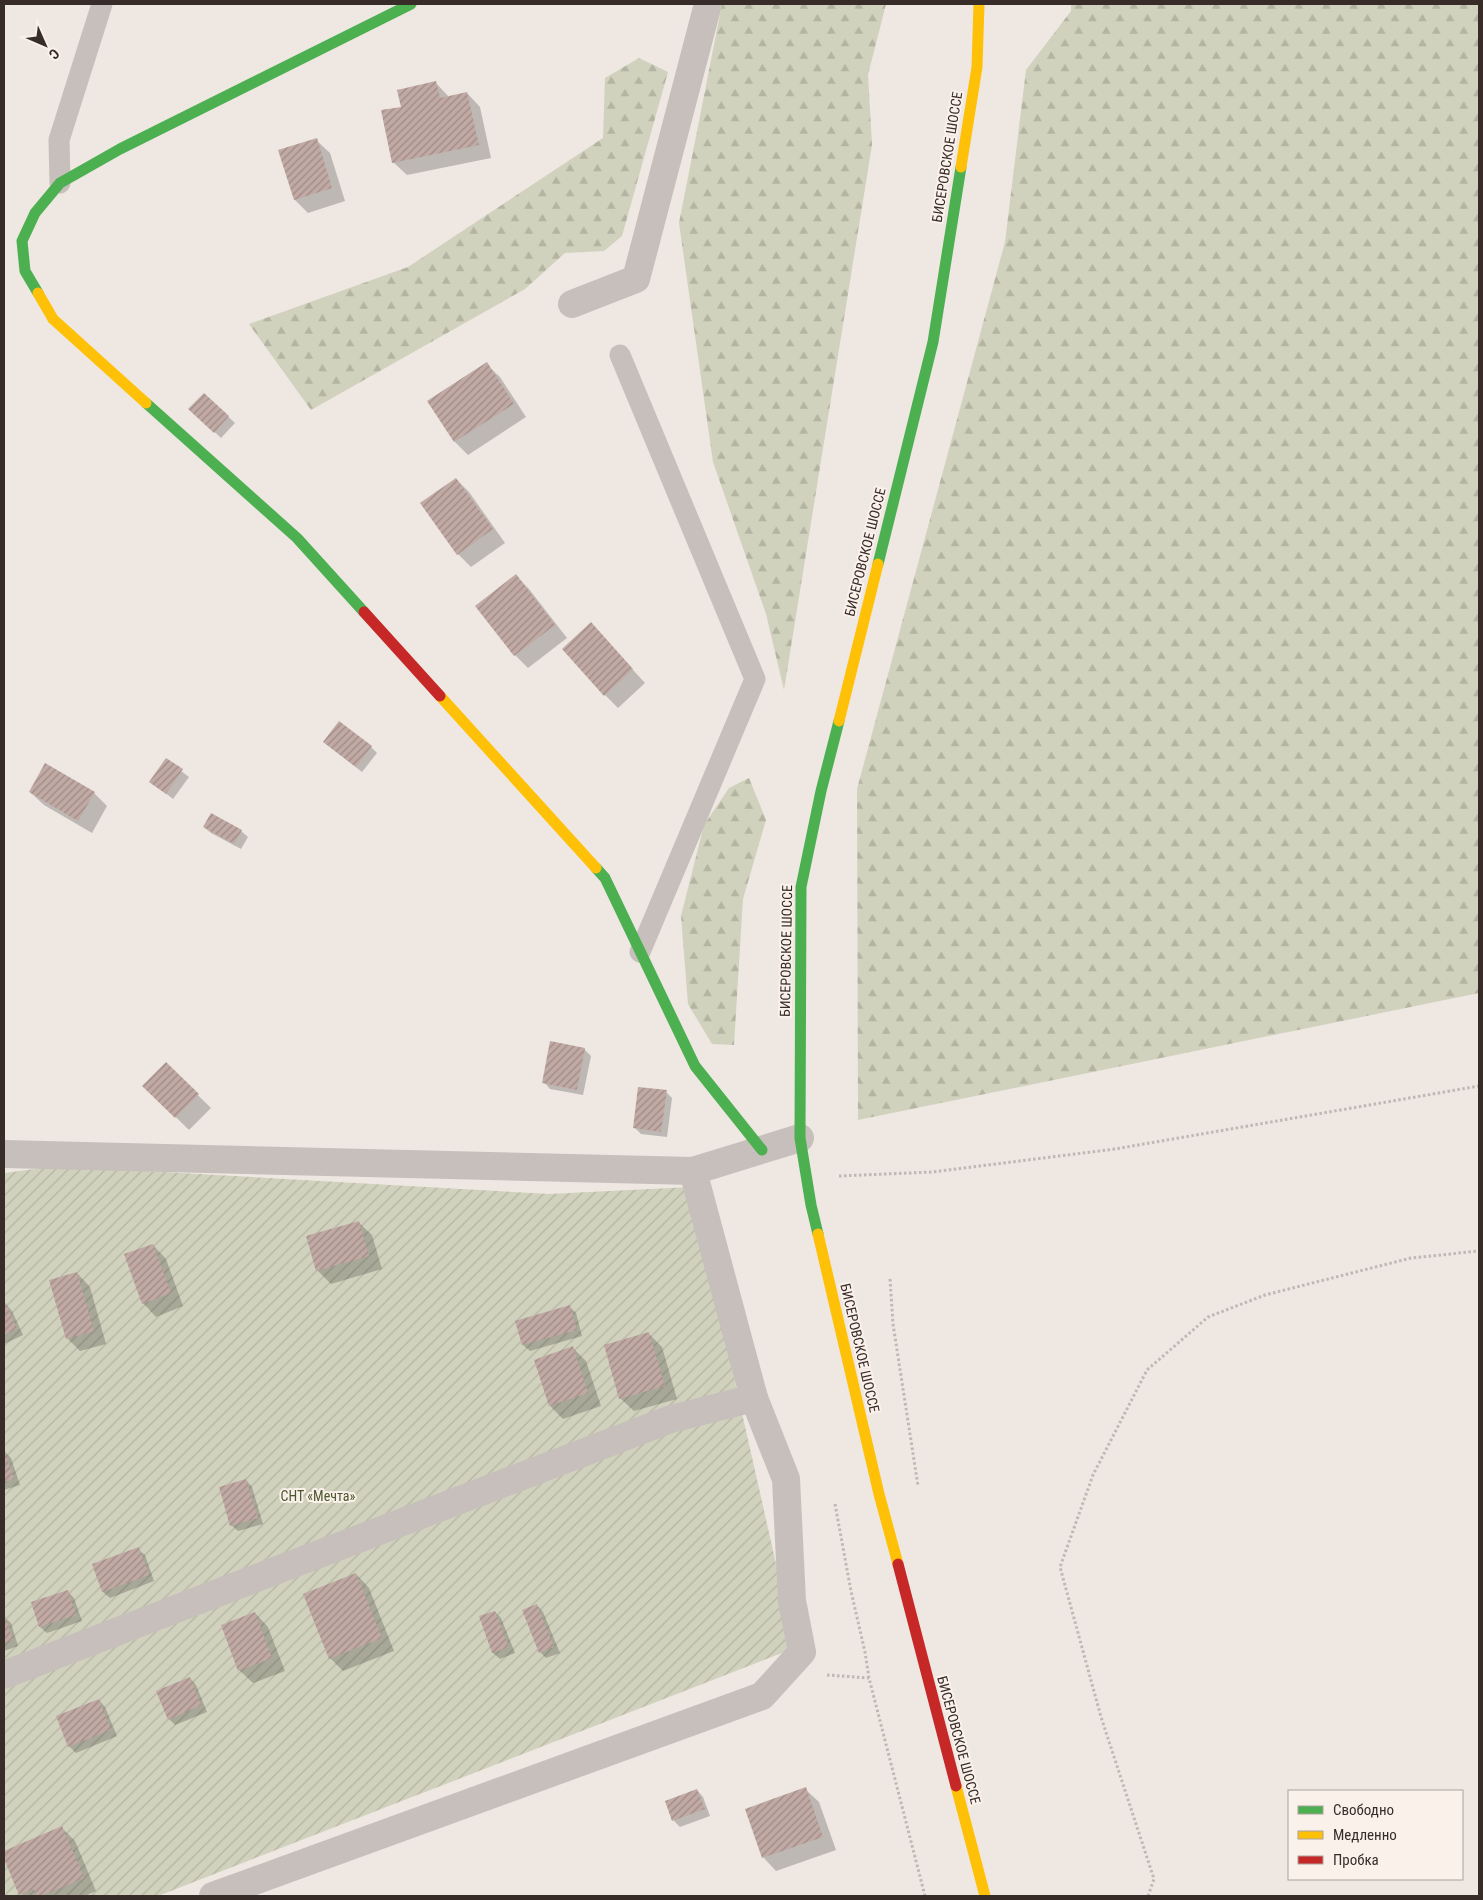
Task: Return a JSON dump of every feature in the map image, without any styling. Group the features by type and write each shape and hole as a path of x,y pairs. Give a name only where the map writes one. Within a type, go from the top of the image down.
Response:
{"main road":[{"path":"411,4 120,149 60,183 13,242 26,271 53,319 297,538 605,878 695,1066 762,1150"},
{"name":"БИСЕРОВСКОЕ ШОССЕ","path":"979,4 977,67 933,342 821,790 801,887 800,1138 811,1204 879,1494 985,1896"}],"street":[{"path":"572,304 636,279 708,4"},
{"path":"4,1154 693,1171 800,1138"},
{"path":"213,1896 762,1696 802,1652 792,1601 786,1479 754,1398 693,1171"},
{"path":"4,1675 671,1419 754,1398"}],"lane":[{"path":"60,183 59,140 102,4"},
{"path":"620,355 755,679 640,952"}],"path":[{"path":"806,1178 932,1172 1115,1148 1479,1086"},
{"path":"1148,1896 1154,1879 1101,1717 1060,1567 1093,1475 1147,1370 1208,1317 1264,1295 1411,1258 1479,1251"},
{"path":"890,1279 893,1324 918,1486"},
{"path":"836,1504 869,1678 925,1896"}],"green space":[{"path":"722,4 886,4 868,75 872,145 784,690 766,614 713,462 679,223"},
{"path":"1071,4 1479,4 1479,993 858,1120 857,789 1005,242 1026,70 1071,11"},
{"path":"639,58 668,72 622,236 604,251 565,253 525,289 311,410 249,324 408,267 603,138 605,78"},
{"path":"749,778 766,820 743,899 734,1045 712,1044 688,1004 681,916 704,825 729,788"},
{"name":"СНТ «Мечта»","path":"58,1166 549,1194 691,1187 795,1648 158,1896 4,1896 4,1173"}],"building":[{"path":"436,81 440,98 467,92 479,145 392,163 381,110 401,107 397,90"},
{"path":"317,138 332,188 294,200 278,150"},
{"path":"487,362 514,404 454,442 427,401"},
{"path":"204,393 229,416 214,433 188,409"},
{"path":"456,478 493,529 457,555 420,503"},
{"path":"516,574 555,625 514,656 475,606"},
{"path":"591,622 633,669 604,696 562,649"},
{"path":"339,721 372,746 356,767 323,742"},
{"path":"166,758 183,769 166,794 149,782"},
{"path":"45,763 95,792 78,821 29,792"},
{"path":"211,813 242,830 234,844 203,827"},
{"path":"550,1041 585,1048 577,1090 542,1083"},
{"path":"166,1062 199,1094 175,1118 142,1086"},
{"path":"638,1087 667,1090 661,1132 633,1128"},
{"path":"359,1221 369,1256 316,1271 306,1236"},
{"path":"153,1244 171,1293 142,1304 124,1254"},
{"path":"77,1272 94,1331 66,1339 49,1280"},
{"path":"6,1303 17,1329 4,1335 4,1304"},
{"path":"570,1305 577,1330 522,1345 515,1321"},
{"path":"649,1332 665,1386 619,1399 604,1345"},
{"path":"573,1346 588,1393 549,1406 534,1360"},
{"path":"4,1448 14,1479 4,1482"},
{"path":"246,1479 258,1518 230,1526 219,1487"},
{"path":"139,1547 149,1575 102,1592 92,1564"},
{"path":"356,1573 382,1638 329,1659 303,1594"},
{"path":"68,1590 76,1615 39,1627 31,1602"},
{"path":"537,1604 554,1647 539,1653 522,1610"},
{"path":"495,1611 509,1647 492,1653 479,1616"},
{"path":"255,1612 272,1658 238,1671 221,1625"},
{"path":"4,1613 13,1640 4,1643"},
{"path":"190,1677 201,1705 168,1720 156,1691"},
{"path":"99,1699 111,1730 68,1747 56,1716"},
{"path":"806,1787 823,1837 762,1858 745,1809"},
{"path":"697,1789 705,1809 672,1821 665,1801"},
{"path":"62,1826 84,1878 41,1896 37,1896 34,1889 19,1895 4,1859 4,1851"}],"traffic: fast":[{"path":"38,293 25,271 22,241 35,213 60,183 120,149 411,4"},
{"path":"878,564 933,342 961,167"},
{"path":"146,403 297,538 364,612"},
{"path":"818,1234 811,1205 800,1138 801,887 821,791 839,721"},
{"path":"596,868 605,878 695,1066 762,1150"}],"traffic: slow":[{"path":"961,167 977,67 979,4"},
{"path":"38,293 53,319 146,403"},
{"path":"839,721 878,564"},
{"path":"440,696 596,868"},
{"path":"818,1234 879,1494 898,1564"},
{"path":"956,1786 985,1896"}],"traffic: jam":[{"path":"364,612 440,696"},
{"path":"898,1564 956,1786"}]}
